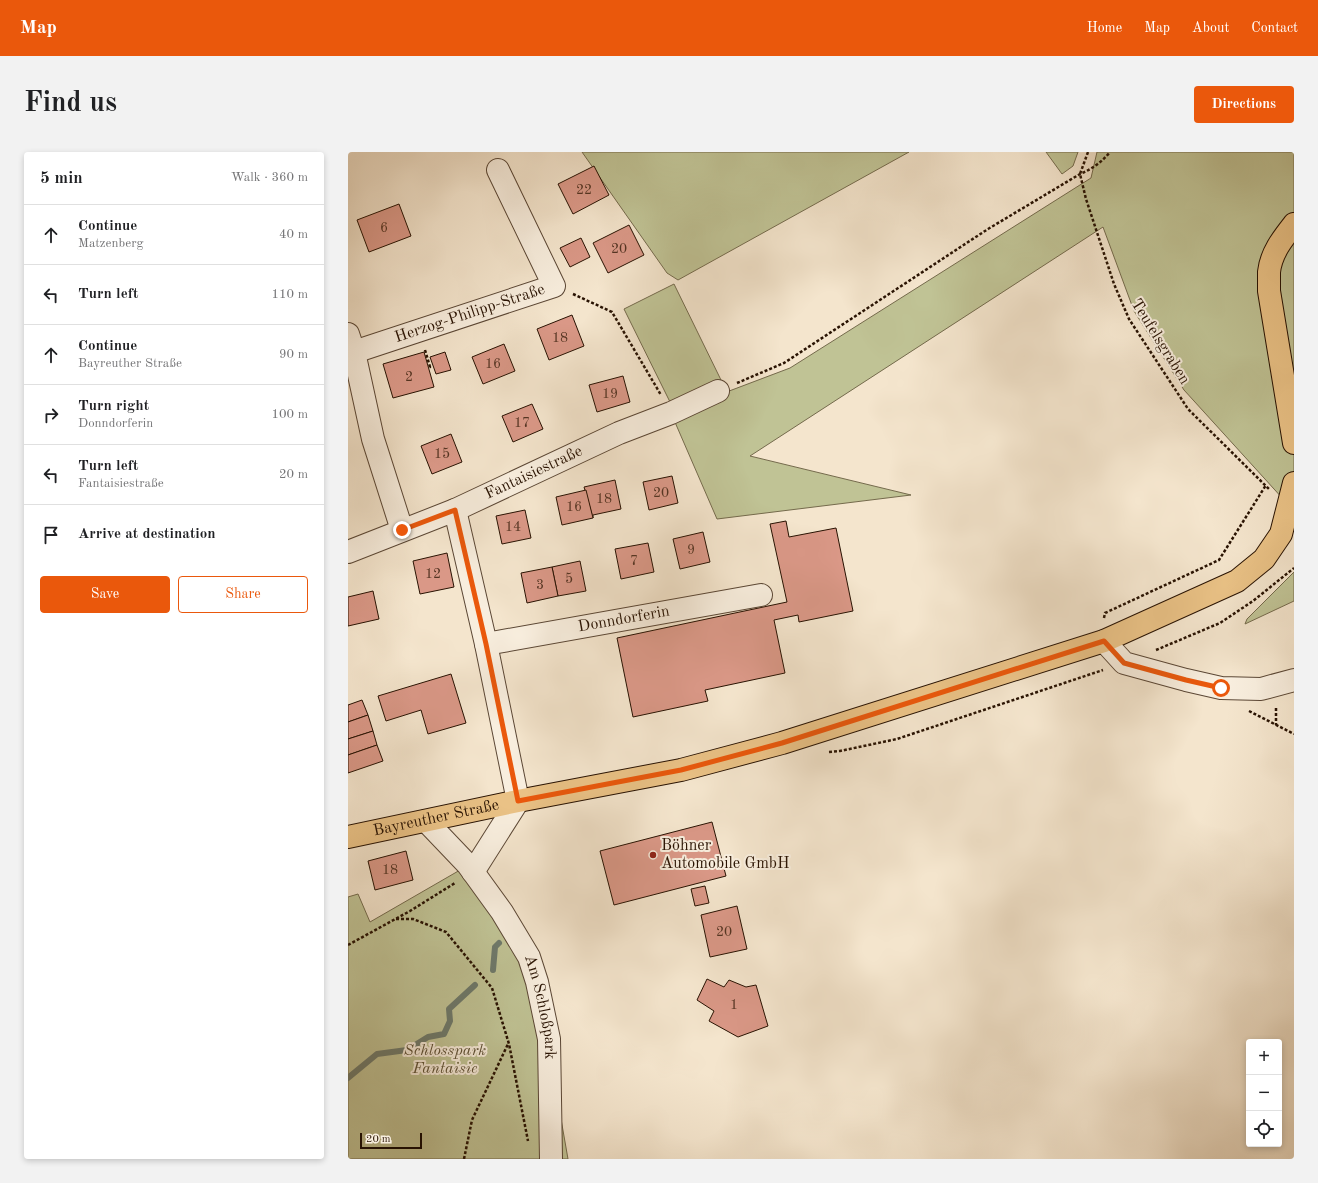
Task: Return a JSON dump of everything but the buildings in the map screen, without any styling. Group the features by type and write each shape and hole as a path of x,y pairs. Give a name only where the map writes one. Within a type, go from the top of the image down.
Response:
{"main road":[{"path":"1294,224 1273,254 1269,271 1269,291 1294,443"},
{"name":"Bayreuther Straße","path":"348,837 518,801 681,770 782,743 1104,641 1237,581 1264,559 1281,534 1294,483"}],"street":[{"name":"Herzog-Philipp-Straße","path":"402,530 373,439 351,343 554,286 498,170"},
{"name":"Fantaisiestraße","path":"348,552 455,510 619,433 671,413 718,391"},
{"path":"455,510 486,644 518,801 473,872"},
{"name":"Donndorferin","path":"486,644 761,595"},
{"path":"1104,641 1124,663 1221,688 1260,689 1294,680"},
{"name":"Am Schloßpark","path":"426,821 468,865 502,912 529,957 537,982 549,1039 552,1159"}],"path":[{"path":"1080,174 1088,152"},
{"path":"718,391 784,363 988,229 1080,174 1090,170 1104,160 1110,152"},
{"name":"Teufelsgraben","path":"1080,174 1086,199 1114,284 1129,319 1188,409 1288,508"},
{"path":"554,286 612,312 671,413"},
{"path":"1104,641 1105,613 1219,560 1266,486"},
{"path":"348,945 396,919 473,872"},
{"path":"396,919 413,919 446,932 492,988 509,1044 529,1148"},
{"path":"464,1159 472,1120 509,1044"}],"green space":[{"path":"582,152 909,152 678,280 667,273"},
{"path":"1046,152 1078,152 1073,166 1062,174"},
{"path":"1097,152 1294,152 1294,511 1184,390 1134,311 1103,227 750,456 911,495 717,519 671,413 790,368 1091,178"},
{"path":"674,284 721,380 671,404 624,309"},
{"path":"1294,572 1294,601 1245,624 1247,619"},
{"name":"Schlosspark Fantaisie","path":"467,866 537,982 568,1159 348,1159 348,897 358,894 370,922"}],"waterway":[{"path":"493,970 495,947 499,943"},
{"path":"348,1078 377,1054 407,1050 428,1037 444,1034 450,1021 449,1009 475,985"}],"place":[{"name":"Böhner Automobile GmbH","path":"653,855"}],"route":[{"path":"402,530 455,510 486,644 518,801 681,770 782,743 1104,641 1124,663 1221,688"}]}
